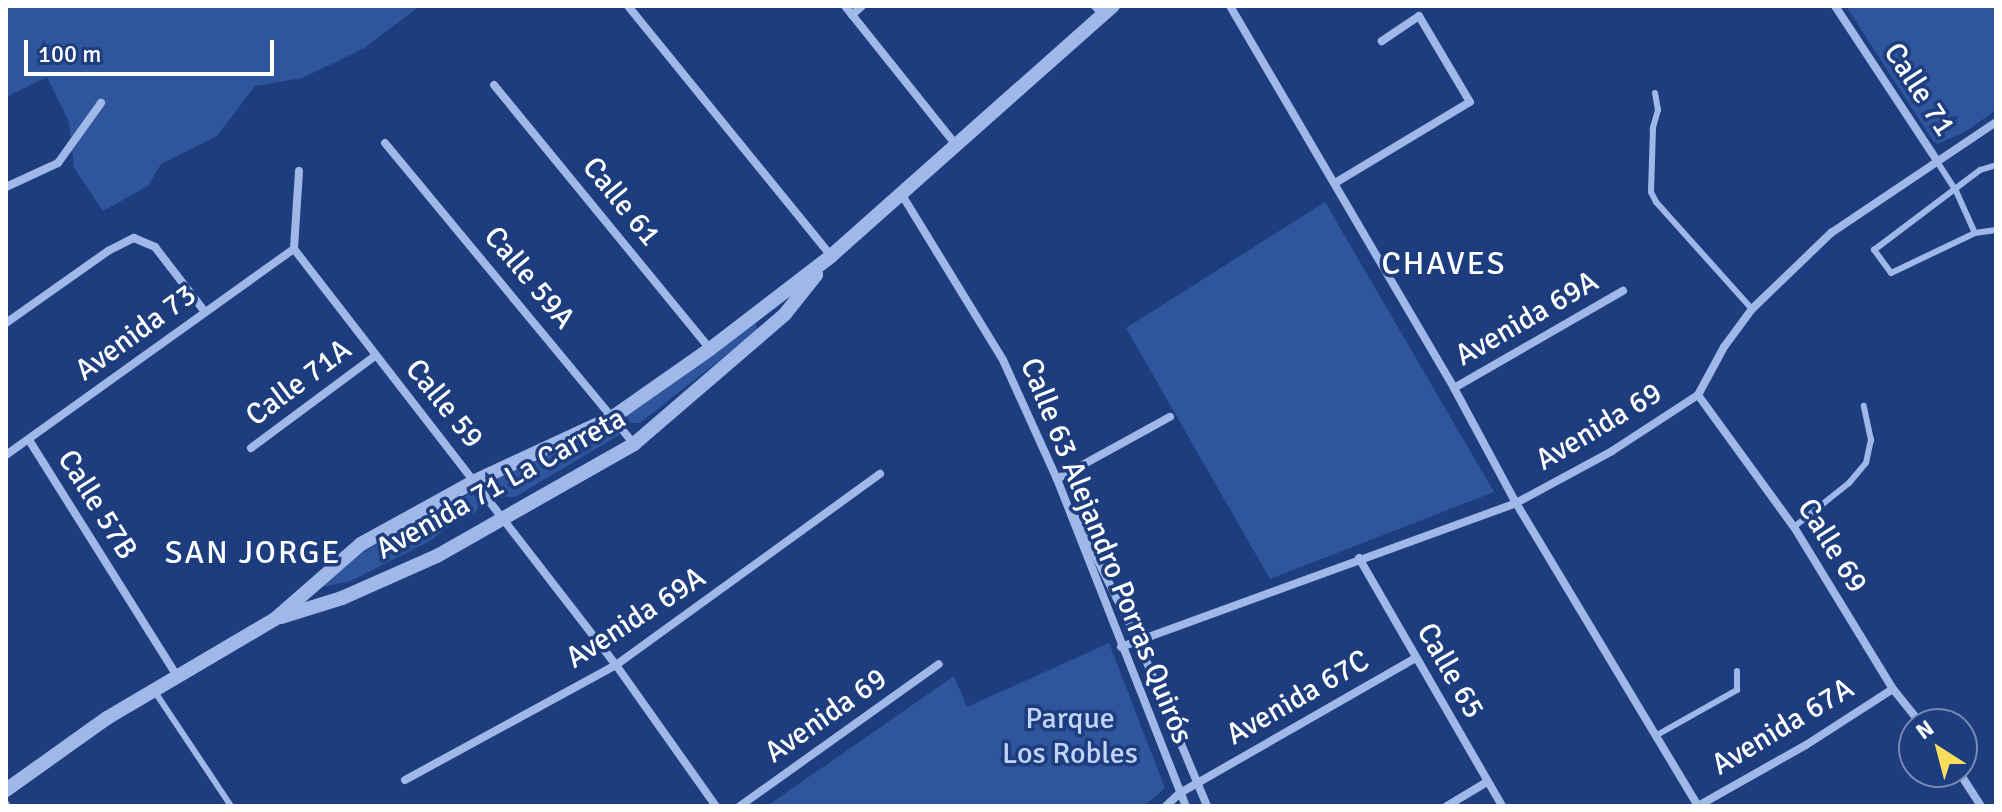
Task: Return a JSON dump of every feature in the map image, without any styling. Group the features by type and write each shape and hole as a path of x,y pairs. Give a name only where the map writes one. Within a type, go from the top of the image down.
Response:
{"street":[{"path":"628,6 831,256"},
{"path":"845,6 956,145"},
{"path":"852,15 862,6"},
{"path":"1230,6 1454,388 1516,503 1698,806"},
{"name":"Calle 71","path":"1835,6 1936,159"},
{"name":"Avenida 71 La Carreta","path":"6,790 153,689 275,619 361,544 475,481 613,417 710,349 831,256 902,195 1104,9"},
{"path":"1335,183 1470,102 1419,16 1382,41"},
{"name":"Calle 61","path":"494,85 710,349"},
{"path":"6,187 58,163 101,103"},
{"name":"Avenida 69","path":"1121,647 1516,503 1612,451 1698,395 1724,347 1752,309 1831,233 1936,159 1996,122"},
{"name":"Calle 59A","path":"385,143 634,444"},
{"path":"294,249 299,171"},
{"name":"Calle 63 Alejandro Porras Quirós","path":"902,195 1003,360 1057,479 1138,641 1207,806"},
{"path":"6,323 124,241 143,239 155,247 205,312"},
{"name":"Avenida 73","path":"6,455 294,249"},
{"name":"Calle 59","path":"294,249 616,665 716,806"},
{"name":"Avenida 71 La Carreta","path":"275,619 355,592 437,556 634,444 785,314 831,256"},
{"name":"Avenida 69A","path":"1454,388 1623,291"},
{"name":"Calle 71A","path":"251,448 375,356"},
{"name":"Calle 69","path":"1698,395 1794,527 1893,689 1908,708"},
{"path":"1057,479 1170,417"},
{"name":"Calle 57B","path":"29,440 177,676"},
{"name":"Avenida 69A","path":"405,780 616,665 880,474"},
{"name":"Calle 63 Alejandro Porras Quirós","path":"1057,479 1186,806"},
{"name":"Calle 65","path":"1359,558 1414,659 1502,806"},
{"name":"Avenida 67C","path":"1166,806 1180,793 1414,659"},
{"name":"Avenida 69","path":"740,806 939,664"},
{"name":"Avenida 67A","path":"1698,806 1806,745 1893,689"},
{"path":"1447,806 1487,782"},
{"path":"1969,788 1981,806"}],"lane":[{"path":"1655,93 1658,110 1653,128 1651,192 1656,202 1752,309"},
{"path":"1936,159 1956,191 1975,233"},
{"path":"1996,165 1980,170 1874,250 1891,273 1975,233 1996,230"},
{"path":"1794,527 1849,483 1866,463 1871,440 1864,406"},
{"path":"1657,735 1737,690 1737,671"},
{"path":"153,689 231,806"}],"green space":[{"path":"6,6 420,6 363,49 302,78 255,86 217,136 161,164 148,186 103,211 74,168 69,122 47,77 6,97"},
{"path":"1846,6 1996,6 1996,110 1965,132 1937,144"},
{"path":"1325,202 1494,492 1270,579 1126,328"},
{"path":"754,319 758,330 640,423 630,423 625,414"},
{"path":"614,421 621,432 619,435 515,497 506,497 495,483 497,478"},
{"path":"472,492 480,503 476,512 430,541 351,581 322,587 342,564"},
{"name":"Parque Los Robles","path":"1109,643 1165,788 1144,806 767,806 954,676 967,707"}],"district":[{"name":"CHAVES","path":"1444,264"},
{"name":"SAN JORGE","path":"253,553"}]}
